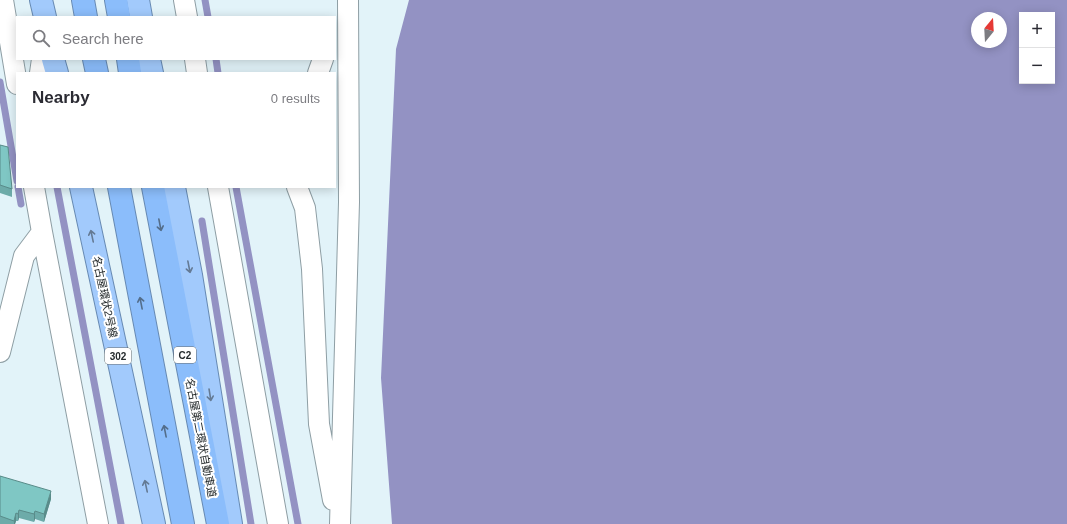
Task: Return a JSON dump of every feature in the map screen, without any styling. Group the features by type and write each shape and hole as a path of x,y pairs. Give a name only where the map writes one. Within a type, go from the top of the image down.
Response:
{"highway":[{"path":"41,0 45,16"},
{"path":"83,0 86,16"},
{"path":"116,0 120,16"},
{"path":"138,0 141,16"},
{"path":"54,60 56,72"},
{"path":"94,60 97,72"},
{"path":"128,60 130,72"},
{"path":"149,60 152,72"},
{"name":"名古屋環状2号線","path":"81,188 154,524"},
{"path":"119,188 183,524"},
{"name":"名古屋第二環状自動車道","path":"153,188 218,524"},
{"path":"174,188 191,275 231,524"},
{"path":"200,429 228,524"},
{"path":"170,456 175,524"}],"street":[{"path":"3,0 16,78"},
{"path":"184,0 187,16"},
{"path":"336,16 342,0"},
{"path":"340,524 349,202 348,0"},
{"path":"40,72 42,60"},
{"path":"195,60 197,72"},
{"path":"318,72 322,60"},
{"path":"34,188 98,524"},
{"path":"218,188 278,524"},
{"path":"297,188 305,208 311,254 319,424 337,524"},
{"path":"0,352 24,256 42,232"}],"water":[{"path":"409,0 1067,0 1067,524 392,524 381,378 396,49"}],"building":[{"path":"0,145 8,147 12,189 0,185"},
{"path":"0,476 51,491 44,514 35,511 34,514 19,510 18,514 16,513 14,521 0,516"}],"waterway":[{"path":"205,0 208,16"},
{"path":"216,60 218,72"},
{"path":"0,82 16,175"},
{"path":"18,188 21,204"},
{"path":"57,188 121,524"},
{"path":"236,188 298,524"},
{"path":"202,221 251,524"}]}
